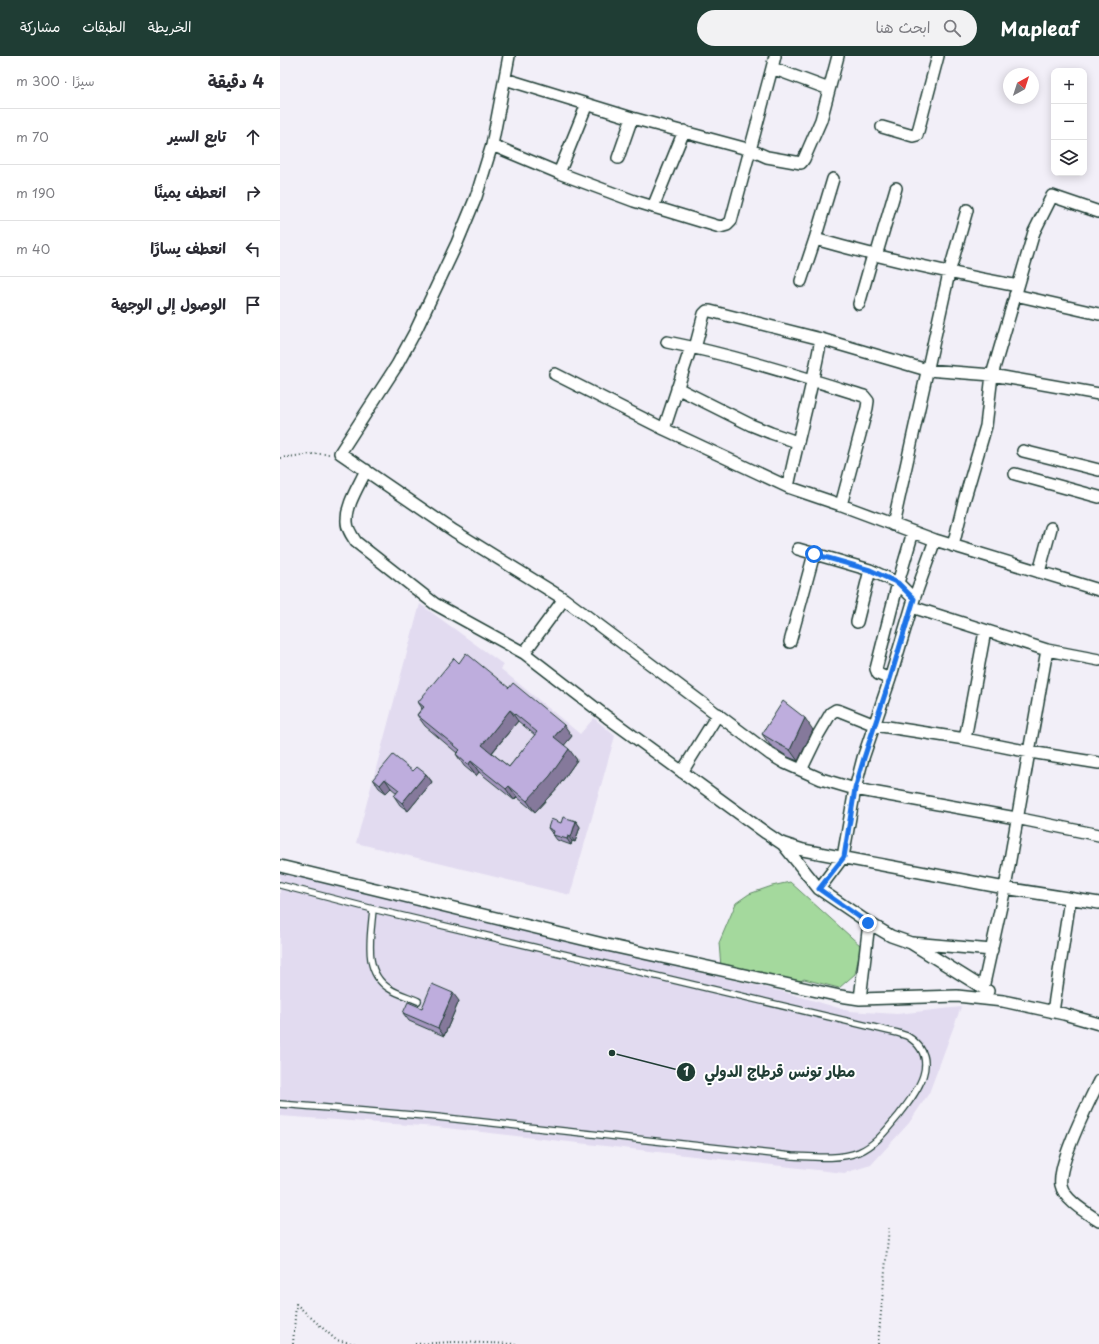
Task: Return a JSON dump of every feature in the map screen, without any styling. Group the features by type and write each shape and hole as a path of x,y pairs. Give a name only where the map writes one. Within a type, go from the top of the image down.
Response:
{"street":[{"path":"492,145 559,173 653,207 720,227 727,225 731,221 774,56"},
{"path":"505,79 632,118 750,150 767,157 800,163 804,159 820,120 838,56"},
{"path":"882,127 914,136 917,135 938,56"},
{"path":"507,57 505,79 492,145 476,197 457,243 398,365 340,453 454,531 564,599 770,754 801,770 821,779 855,789 1016,818 1099,835"},
{"path":"772,68 829,89"},
{"path":"559,173 587,104"},
{"path":"618,158 632,118"},
{"path":"653,207 684,131"},
{"path":"801,281 833,179"},
{"path":"860,304 896,188"},
{"path":"953,546 964,501 986,426 992,375 1034,232 1052,196 1099,212"},
{"path":"893,525 949,273 967,210"},
{"path":"815,239 874,256 949,273 1099,314"},
{"path":"664,429 677,388 693,348 704,314 707,311 821,339 927,370 992,375 1099,394"},
{"path":"788,487 797,442 814,380 821,339"},
{"path":"667,342 814,380 864,396 868,401 841,505"},
{"path":"555,374 664,429 788,487 934,540 1099,589"},
{"path":"677,388 751,425 797,442"},
{"path":"1022,451 1099,470"},
{"path":"366,470 348,509 347,523 356,542 436,604 524,654 682,772 781,843 819,889 868,923 891,936 911,943 1003,1001"},
{"path":"1014,474 1099,497"},
{"path":"1040,572 1051,528"},
{"path":"890,679 878,674 876,669 913,532"},
{"path":"819,889 844,857 855,789 934,540"},
{"path":"798,549 870,570 898,583 913,603 985,631 1047,650 1099,660"},
{"path":"790,642 814,554"},
{"path":"857,622 870,570"},
{"path":"524,654 564,599"},
{"path":"964,739 985,631"},
{"path":"983,988 1005,888 1016,818 1030,752 1047,650"},
{"path":"801,770 818,735 831,713 836,710 840,710 875,724 1099,763"},
{"path":"682,772 718,714"},
{"path":"781,843 803,850 1099,904"},
{"path":"280,866 607,945 860,999 957,996 1003,1001 1099,1024"},
{"path":"1053,1012 1070,899"},
{"path":"860,999 868,923"},
{"path":"911,943 992,950"},
{"path":"1099,1081 1087,1105 1064,1162 1061,1185 1065,1193 1075,1204 1099,1221"}],"lane":[{"path":"280,885 373,909 900,1034 918,1044 925,1058 925,1072 920,1086 884,1133 860,1152 829,1158 792,1156 437,1116 280,1104"},
{"path":"373,909 370,961 374,972 381,982 391,990 418,1001"}],"path":[{"path":"280,458 311,454 327,455 340,453"},
{"path":"878,1344 889,1228"},
{"path":"294,1344 296,1304 336,1340 356,1344"},
{"path":"415,1344 454,1342 517,1344"}],"shaded area":[{"path":"420,604 504,665 501,669 580,734 594,718 615,736 570,895 356,843"},
{"path":"280,872 784,992 849,1011 897,1014 961,1007 929,1093 909,1123 871,1165 844,1173 437,1127 280,1116"}],"green space":[{"path":"790,882 861,946 855,974 839,988 804,979 796,984 721,967 719,943 736,903 749,894 772,886"}],"building":[{"path":"466,653 509,688 513,683 564,725 554,737 569,749 550,776 527,801 509,786 506,789 471,761 468,765 456,754 460,750 417,715 424,707 418,702 454,658 459,663","holes":["510,710 537,732 509,767 482,745"]},
{"path":"783,701 805,718 790,750 762,734"},
{"path":"393,755 413,771 417,767 426,774 402,803 394,796 399,790 385,779 380,785 373,779"},
{"path":"563,817 576,821 571,837 568,836 567,839 553,835 554,831 548,828 551,819 561,823"},
{"path":"432,984 453,993 438,1028 403,1013 408,1002 422,1008"}],"place":[{"name":"مطار تونس قرطاج الدولي","path":"612,1053"}],"route":[{"path":"814,554 870,570 898,583 914,599 855,789 844,857 819,889 868,923"}]}
